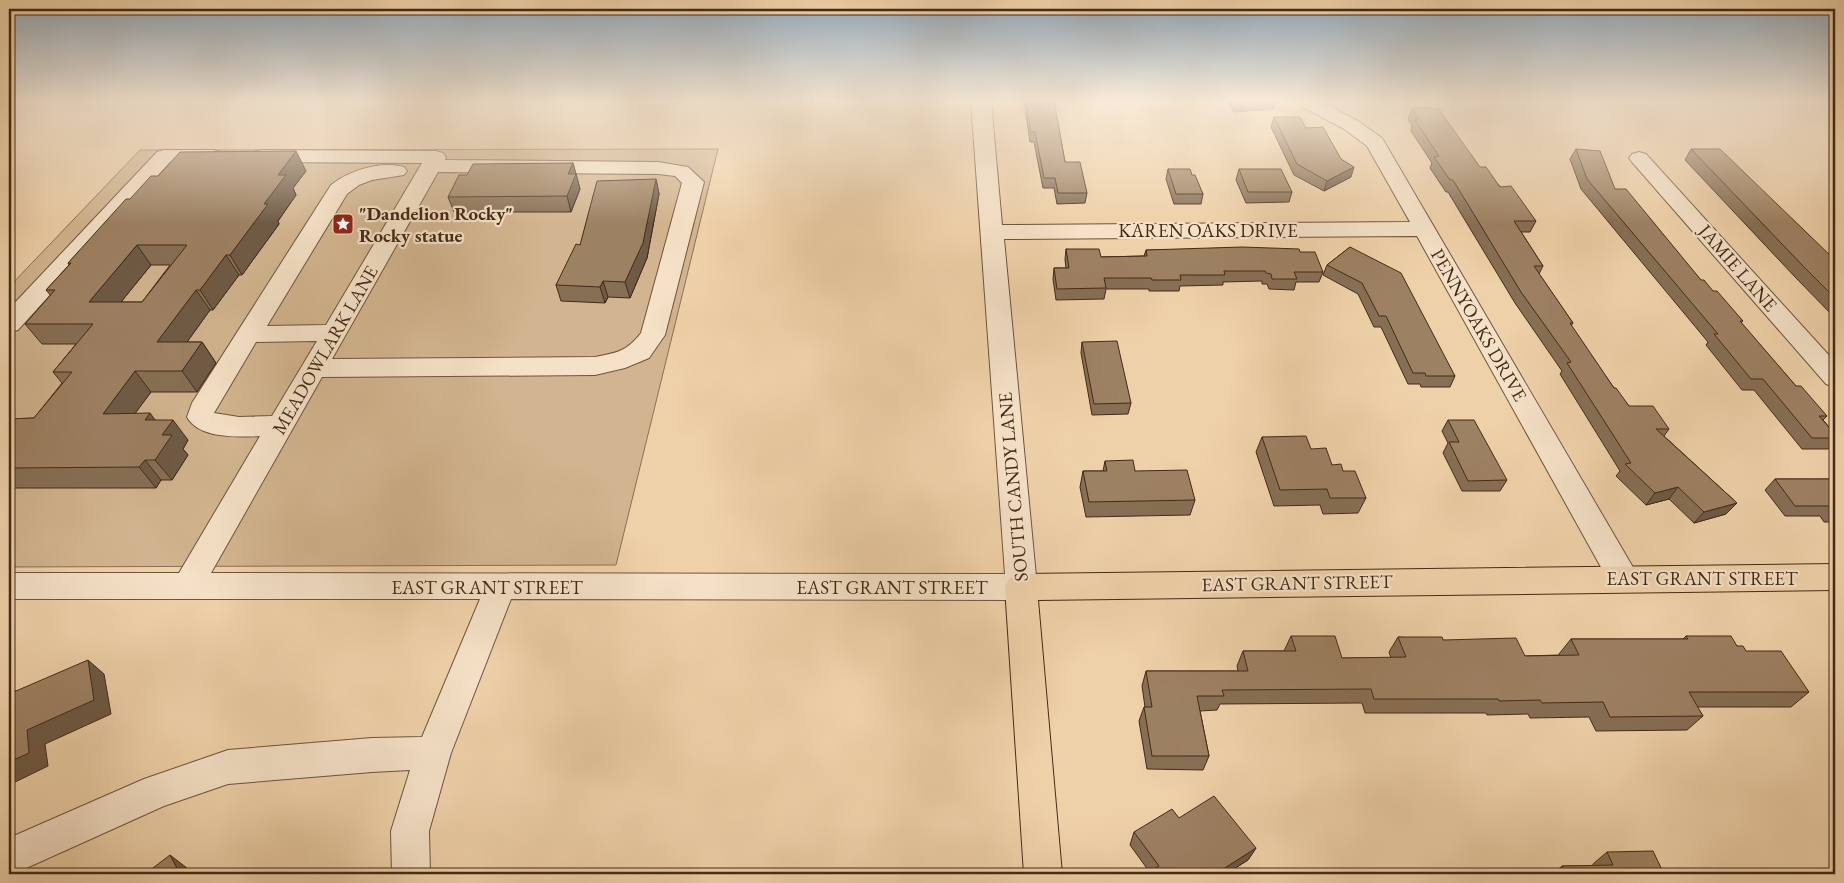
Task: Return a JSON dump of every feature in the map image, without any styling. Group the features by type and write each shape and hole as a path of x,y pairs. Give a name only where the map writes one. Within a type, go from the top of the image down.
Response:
{"main road":[{"name":"EAST GRANT STREET","path":"1021,588 1623,578 1835,577"},
{"name":"SOUTH CANDY LANE","path":"1021,588 1043,874"}],"street":[{"name":"SOUTH CANDY LANE","path":"984,142 1021,588"},
{"name":"PENNYOAKS DRIVE","path":"1375,142 1623,578"},
{"path":"9,324 164,156 436,157 430,168"},
{"name":"JAMIE LANE","path":"1639,158 1835,378"},
{"path":"280,426 221,425 205,422 200,417 201,410 338,190 345,184 366,174 430,168 658,168 681,171 693,182 654,335 640,352 616,362 595,366 314,368"},
{"name":"MEADOWLARK LANE","path":"188,586 430,168"},
{"name":"KAREN OAKS DRIVE","path":"992,232 1424,229"},
{"path":"249,334 334,333"},
{"name":"EAST GRANT STREET","path":"9,586 1021,588"},
{"path":"411,874 410,832 433,753 500,588"},
{"path":"9,857 157,791 228,767 372,755 433,753"}],"shaded area":[{"path":"718,149 616,565 9,567 9,287 140,150"}],"building":[{"path":"1037,142 1061,142 1065,162 1080,162 1087,193 1058,193 1055,178 1044,178"},
{"path":"1286,142 1332,142 1341,159 1354,167 1327,181 1297,164"},
{"path":"1430,142 1462,142 1480,167 1486,167 1500,187 1511,186 1536,221 1514,221 1543,266 1534,266 1614,388 1616,388 1629,406 1653,406 1669,429 1656,429 1737,503 1704,512 1678,487 1655,493 1625,464 1631,463 1567,363 1571,362 1521,292 1453,180 1450,180 1434,157 1439,156"},
{"path":"1576,149 1600,151 1615,189 1626,189 1701,280 1704,280 1713,291 1717,291 1796,386 1801,386 1827,416 1819,416 1835,434 1835,438 1812,438 1763,379 1751,379 1714,334 1718,334 1587,179"},
{"path":"1691,149 1720,149 1835,260 1835,298 1804,267"},
{"path":"296,151 278,175 286,175 264,204 268,204 230,255 226,255 200,290 196,290 157,342 202,342 182,371 135,371 103,414 150,413 145,420 173,420 162,435 172,435 155,460 145,460 139,467 9,468 9,419 34,418 72,372 53,372 93,324 25,324 55,290 46,290 71,263 68,263 126,199 130,199 151,176 158,176 180,152","holes":["137,245 187,245 142,302 89,302"]},
{"path":"573,163 568,174 576,174 567,196 448,197 459,175 467,175 473,164"},
{"path":"1168,169 1190,169 1192,175 1195,175 1203,194 1176,194"},
{"path":"1239,169 1281,169 1292,192 1248,192"},
{"path":"656,179 643,243 625,282 603,281 600,287 556,285 576,244 580,245 597,181"},
{"path":"1242,247 1299,249 1300,252 1315,252 1323,272 1294,272 1297,279 1272,279 1271,274 1265,271 1224,271 1225,275 1180,275 1181,280 1104,278 1106,288 1057,289 1054,268 1069,268 1066,249 1099,249 1101,257 1147,256 1146,250"},
{"path":"1350,247 1401,273 1455,376 1426,376 1425,373 1413,373 1386,316 1379,316 1362,283 1327,265"},
{"path":"1117,341 1131,403 1094,404 1082,342"},
{"path":"1448,420 1474,420 1507,480 1468,481 1449,442 1459,442"},
{"path":"1306,436 1311,449 1326,448 1332,465 1341,464 1343,471 1355,471 1366,498 1330,498 1327,489 1280,490 1262,437"},
{"path":"1133,460 1135,471 1187,470 1195,500 1089,502 1083,471 1107,471 1105,461"},
{"path":"1775,479 1835,479 1835,511 1830,506 1795,506"},
{"path":"1291,636 1335,636 1342,658 1406,657 1398,637 1442,637 1443,640 1516,638 1525,656 1579,655 1571,639 1688,639 1686,636 1731,636 1737,646 1743,646 1746,651 1781,651 1809,692 1689,692 1703,716 1610,717 1603,702 1542,703 1540,700 1499,701 1498,699 1374,699 1371,689 1222,690 1224,696 1197,696 1209,756 1152,756 1144,707 1152,707 1146,671 1248,671 1243,651 1296,651"},
{"path":"88,660 94,700 27,730 29,753 9,762 9,694"},
{"path":"1214,796 1256,848 1218,874 1160,874 1156,868 1159,866 1134,832 1172,809 1179,818"},
{"path":"1653,851 1664,874 1566,874 1562,866 1613,865 1607,852"},
{"path":"170,855 180,874 145,874"}],"place":[{"name":"\"Dandelion Rocky\" Rocky statue","path":"343,224"}]}
